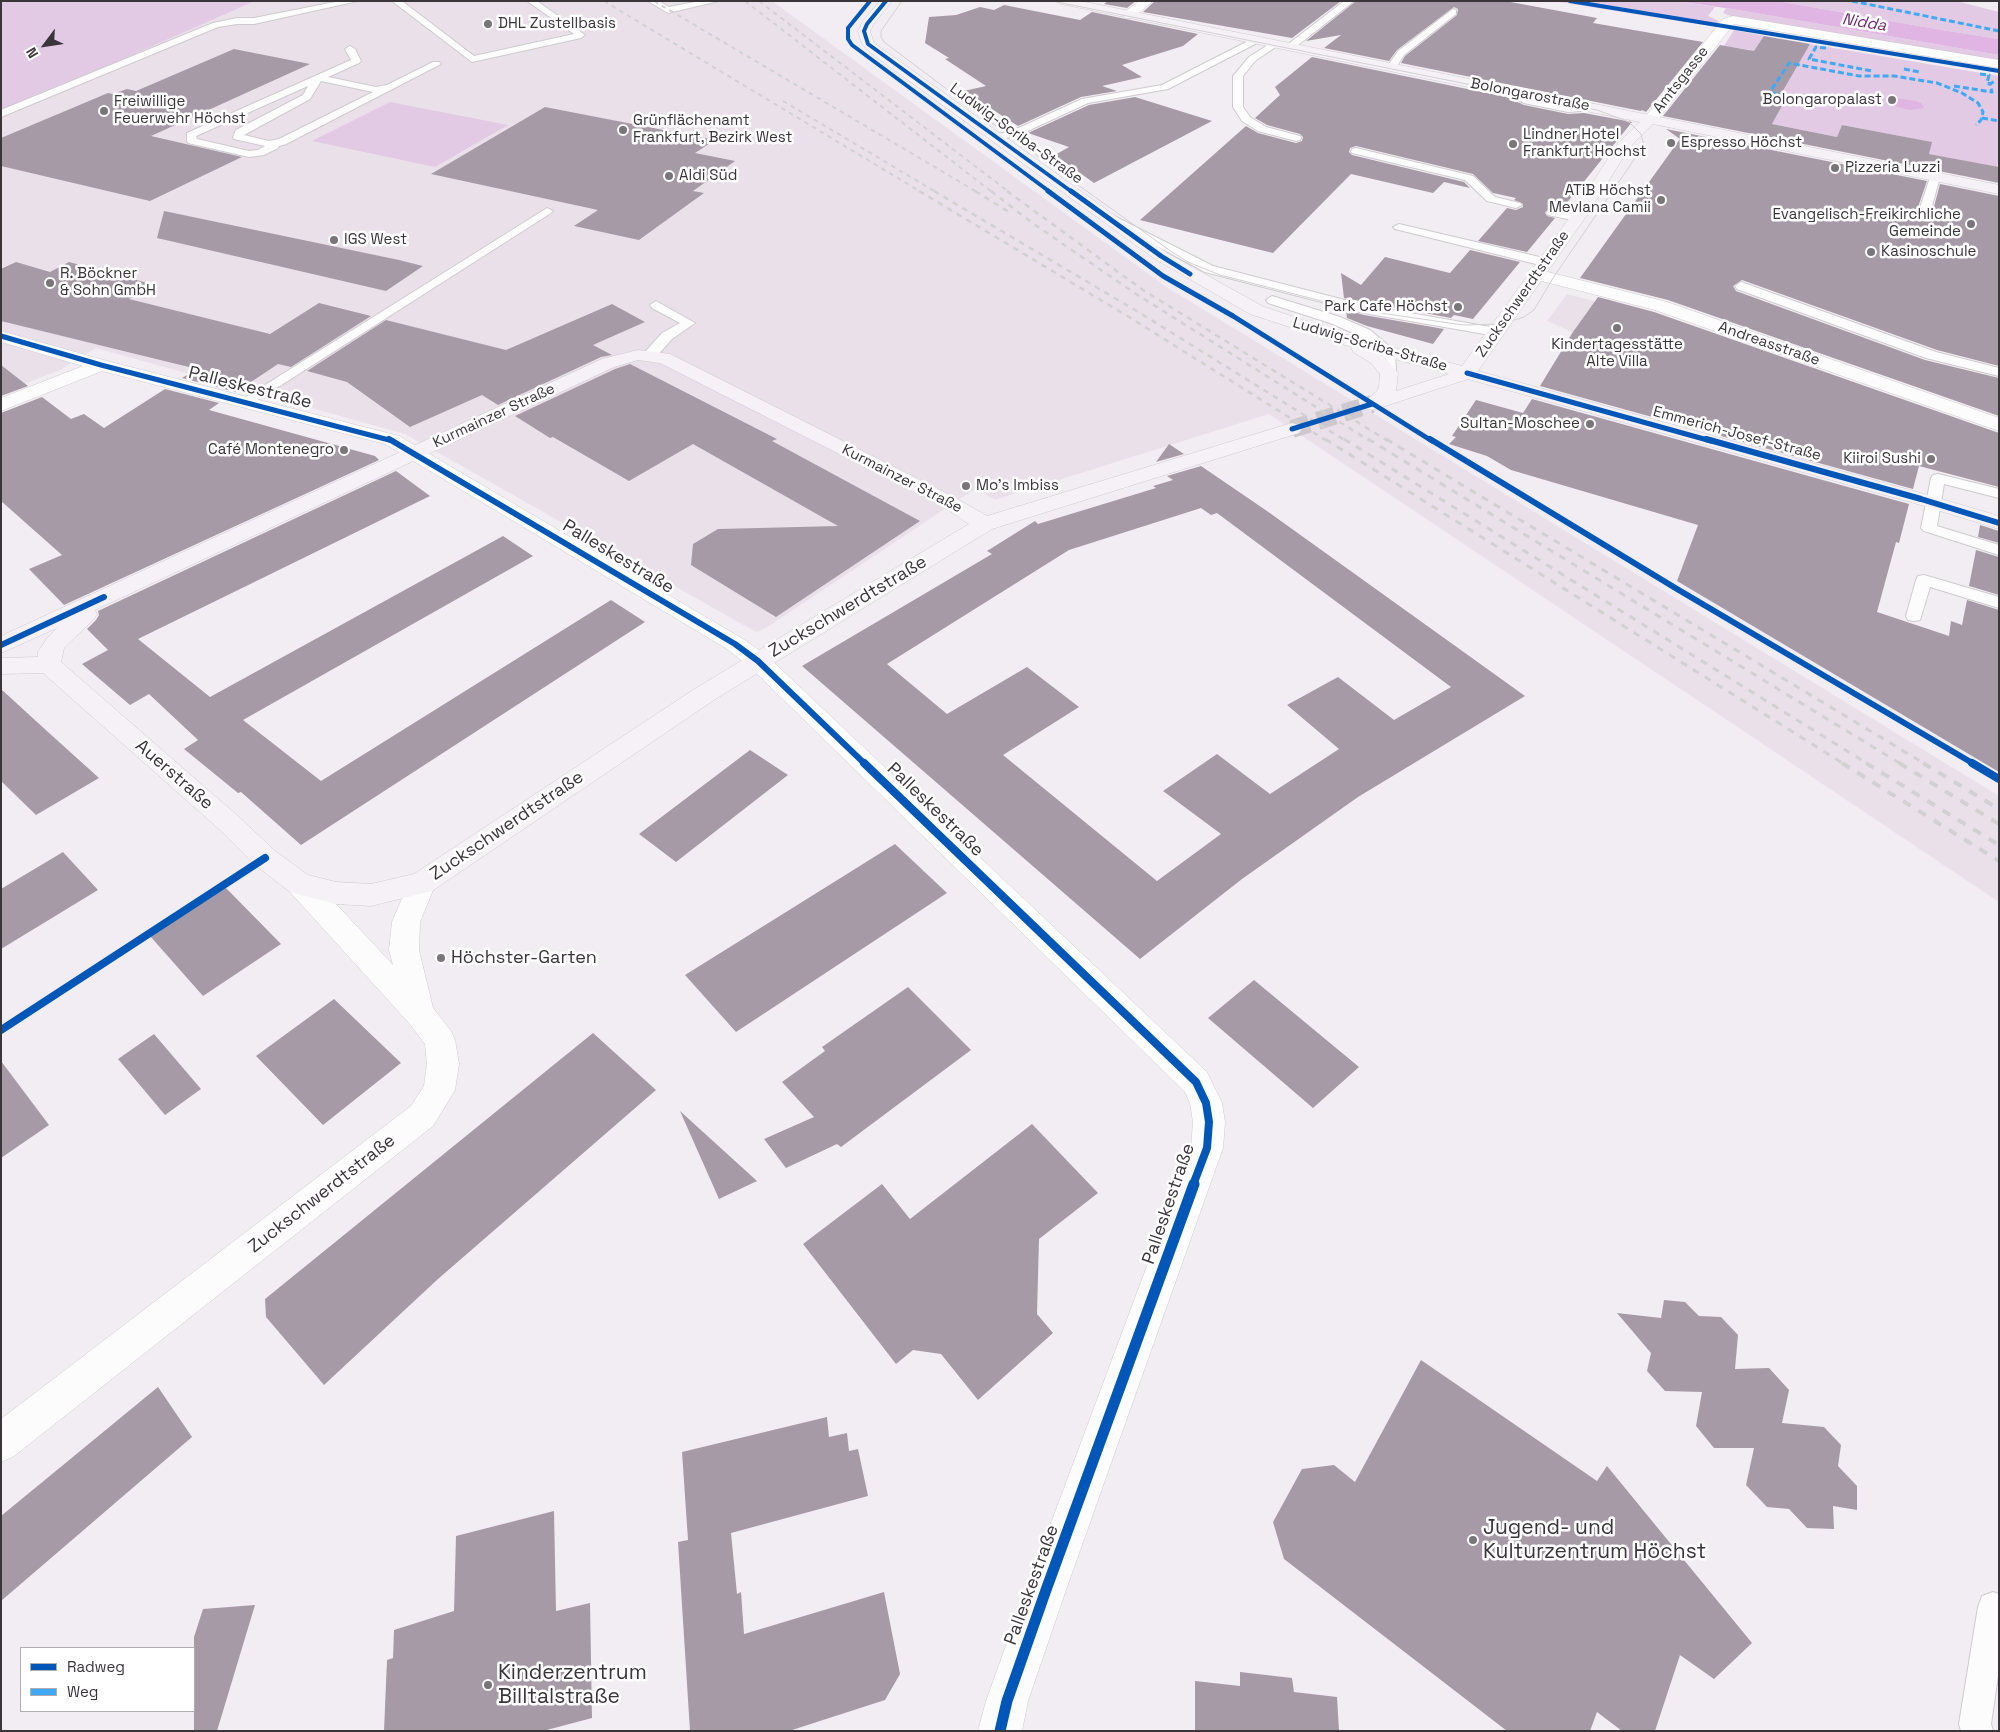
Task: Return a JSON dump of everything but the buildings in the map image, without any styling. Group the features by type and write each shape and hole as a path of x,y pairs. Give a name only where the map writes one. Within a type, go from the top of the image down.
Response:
{"main road":[{"name":"Ludwig-Scriba-Straße","path":"886,1 867,24 864,31 868,44 997,137 1102,208 1161,256 1256,310 1335,337 1467,373"},
{"name":"Bolongarostraße","path":"1061,1 1999,190"},
{"name":"Zuckschwerdtstraße","path":"1467,373 1577,218 1624,146 1651,119"},
{"path":"1335,337 1366,351 1383,364 1389,373 1388,387 1385,394 1372,404 1451,380 1467,373"},
{"name":"Kurmainzer Straße","path":"1,644 608,363 638,355 650,355 673,362 950,502 984,524"},
{"name":"Emmerich-Josef-Straße","path":"1467,373 1932,502 1999,523"},
{"name":"Zuckschwerdtstraße","path":"422,883 705,694 984,524 1292,429"},
{"path":"1,666 49,665 50,652 55,643 104,597"},
{"name":"Auerstraße","path":"49,665 230,823 265,858 300,884 336,893 371,895 422,883"}],"street":[{"path":"1129,15 1147,1"},
{"name":"Amtsgasse","path":"1651,119 1727,22 1733,20 1999,64"},
{"name":"Andreasstraße","path":"1540,268 1660,306 1999,425"},
{"name":"Palleskestraße","path":"1,336 101,365 392,440 726,638 758,661 1196,1082 1206,1103 1209,1122 1207,1148 1046,1590 1007,1701 1000,1731"},
{"path":"1,405 101,365"},
{"name":"Zuckschwerdtstraße","path":"1,1443 422,1116 439,1090 443,1064 440,1040 420,1014 404,950 406,922 422,883"},
{"name":"Auerstraße","path":"300,884 420,1014"}],"lane":[{"path":"1,114 216,25 237,20 254,21 354,1"},
{"path":"396,1 472,59 581,35 532,1"},
{"path":"652,1 668,10 716,1"},
{"path":"1290,47 1350,1"},
{"path":"1392,67 1401,53 1453,12"},
{"path":"997,137 1015,133 1085,101 1165,87 1256,40"},
{"path":"1274,44 1252,59 1238,76 1238,107 1246,119 1262,129 1296,138"},
{"path":"350,49 356,61 191,135 192,141 249,154 260,153 436,64"},
{"path":"320,77 376,90 389,88"},
{"path":"282,142 269,144 238,137 240,132 307,97 320,77"},
{"path":"1356,152 1469,178 1491,199 1516,205"},
{"path":"1923,217 1935,177"},
{"path":"1102,208 1191,262 1209,269 1364,309 1496,332"},
{"path":"245,402 547,211"},
{"path":"1552,213 1577,218"},
{"path":"1398,227 1540,268"},
{"path":"1190,274 1222,286 1336,320 1365,333 1388,351 1389,373"},
{"path":"1741,286 1932,355 1999,372"},
{"path":"650,355 667,336 688,323 656,305"},
{"path":"1999,494 1938,478 1932,502 1929,528 1999,550"},
{"path":"1914,616 1924,580 1999,603"},
{"path":"1976,1731 1975,1724 1992,1607"}],"shaded area":[{"path":"255,1 772,1 1165,286 1999,796 1999,902 1269,414 995,500 975,489 766,628 756,632 405,434 96,348 60,370 1,393 1,113"},
{"path":"255,1 1,113 1,2"},
{"path":"1553,1 1676,1 1715,7 1708,16 1719,21 1716,27"},
{"path":"1777,1 1956,1 1999,12 1999,39 1936,29"},
{"path":"1726,8 1999,55 1999,61 1733,17 1723,13"},
{"path":"1734,30 1765,36 1760,43 1805,51 1810,44 1999,76 1999,157 1997,167 1929,154 1931,142 1842,125 1837,137 1772,124 1783,102 1727,91 1751,50 1724,46"},
{"path":"390,102 508,125 435,167 312,141"},
{"name":"Kindertagesstätte Alte Villa","path":"1567,294 1675,323 1612,368 1560,354 1572,332 1547,321"}],"water":[{"name":"Nidda","path":"1676,1 1777,1 1999,39 1999,55 1732,9"},
{"path":"1896,98 1916,101 1921,103 1924,108 1910,110 1897,107 1889,101"}],"tunnel":[{"path":"1292,429 1372,404"}],"tram line":[{"path":"902,1 881,31 881,37 884,42 1008,135 1172,252 1188,262 1220,275 1353,309 1463,325 1501,324 1524,317 1534,310 1553,278 1644,145 1641,134 1629,122 1597,110 1052,1"}],"railway":[{"path":"604,1 921,192"},
{"path":"654,1 977,192"},
{"path":"745,1 992,192"},
{"path":"759,1 1009,192"},
{"path":"783,101 936,192"},
{"path":"919,191 1129,317 1327,441"},
{"path":"934,191 1140,313 1346,441"},
{"path":"975,191 1009,212"},
{"path":"991,191 1031,222 1133,292 1370,441"},
{"path":"1007,191 1143,290 1388,441"},
{"path":"1325,439 1844,764"},
{"path":"1344,439 1868,764"},
{"path":"1368,439 1901,764"},
{"path":"1386,439 1925,764"},
{"path":"1842,763 1999,861"},
{"path":"1866,763 1999,845"},
{"path":"1899,763 1999,824"},
{"path":"1923,763 1999,809"}],"marked path":[{"path":"1852,1 1999,31"},
{"path":"1826,48 1816,47 1809,59 1872,71"},
{"path":"1784,96 1770,92 1789,63 1859,76 1894,76 1937,83 1962,93 1978,103 1983,112 1981,120 1976,125"},
{"path":"1904,69 1920,72"},
{"path":"1980,74 1989,75 1987,83 1990,84"},
{"path":"1954,86 1992,92 1990,84 1995,81"},
{"path":"1982,118 1999,121"}],"cycle path":[{"path":"870,1 848,28 848,39 852,45 1163,276 1233,316 1390,415 1677,589 1999,779"},
{"path":"886,1 867,24 864,31 868,44 1161,256 1190,274"},
{"path":"1570,1 1999,71"},
{"path":"1,336 101,365 392,440 735,644 758,661 1196,1082 1206,1103 1209,1122 1207,1148 1046,1590 1007,1701 1000,1731"},
{"path":"1467,373 1921,499 1999,523"},
{"path":"1292,429 1372,404"},
{"path":"1,645 104,597"},
{"path":"1,1030 265,858"}],"place":[{"name":"DHL Zustellbasis","path":"488,24"},
{"name":"Bolongaropalast","path":"1892,100"},
{"name":"Freiwillige Feuerwehr Höchst","path":"104,111"},
{"name":"Grünflächenamt Frankfurt, Bezirk West","path":"623,130"},
{"name":"Espresso Höchst","path":"1671,143"},
{"name":"Lindner Hotel Frankfurt Hochst","path":"1513,144"},
{"name":"Pizzeria Luzzi","path":"1835,168"},
{"name":"Aldi Süd","path":"669,176"},
{"name":"ATiB Höchst Mevlana Camii","path":"1661,200"},
{"name":"Evangelisch-Freikirchliche Gemeinde","path":"1971,224"},
{"name":"IGS West","path":"334,240"},
{"name":"Kasinoschule","path":"1871,252"},
{"name":"R. Böckner & Sohn GmbH","path":"50,283"},
{"name":"Park Cafe Höchst","path":"1458,307"},
{"name":"Kindertagesstätte Alte Villa","path":"1617,328"},
{"name":"Sultan-Moschee","path":"1590,424"},
{"name":"Café Montenegro","path":"344,450"},
{"name":"Kiiroi Sushi","path":"1931,459"},
{"name":"Mo's Imbiss","path":"966,486"},
{"name":"Höchster-Garten","path":"441,958"},
{"name":"Jugend- und Kulturzentrum Höchst","path":"1473,1540"},
{"name":"Kinderzentrum Billtalstraße","path":"488,1685"}]}
